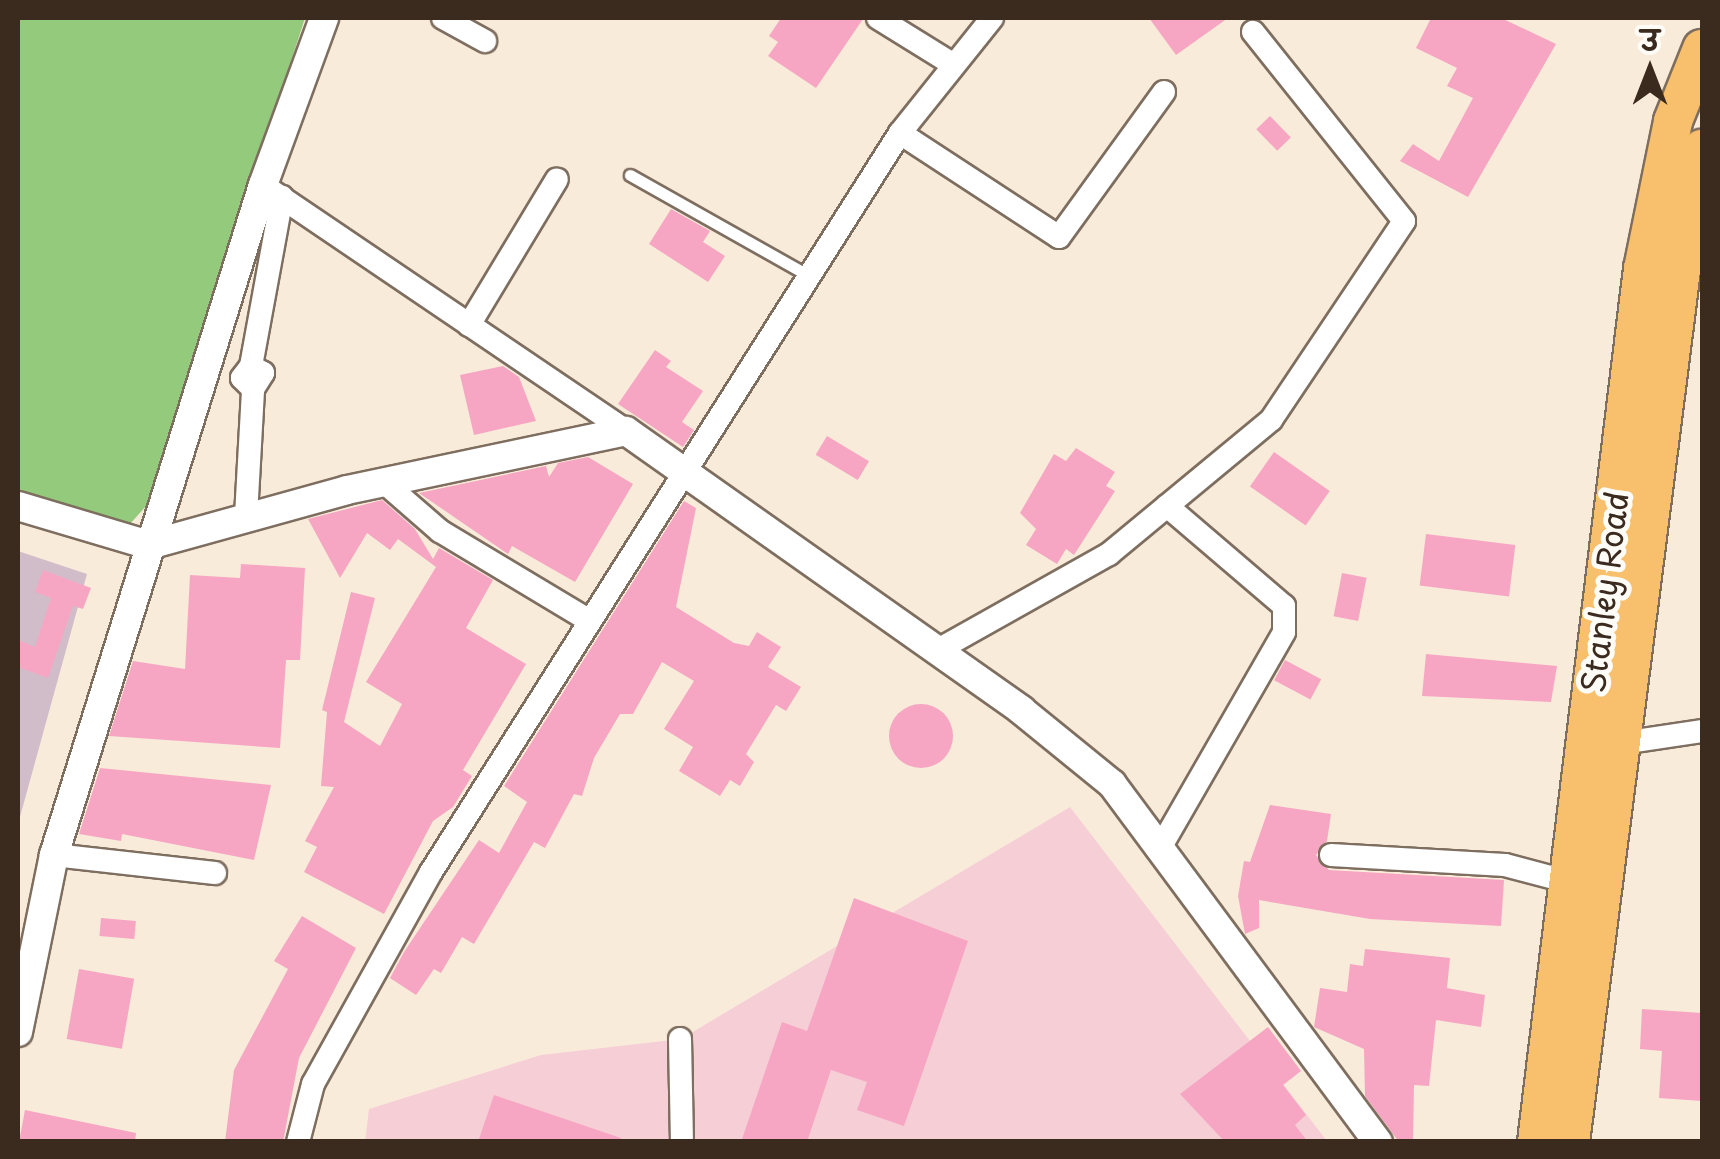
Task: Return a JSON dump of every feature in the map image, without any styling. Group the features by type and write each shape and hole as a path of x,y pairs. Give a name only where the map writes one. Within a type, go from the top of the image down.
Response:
{"main road":[{"name":"Stanley Road","path":"1537,1142 1652,212 1673,121 1702,49"},
{"name":"Stanley Road","path":"1570,1142 1682,266 1702,149"}],"street":[{"path":"18,1032 28,944 54,854 205,366 273,191 324,18"},
{"path":"443,18 485,42"},
{"path":"878,18 954,64"},
{"path":"298,1142 313,1084 431,872 900,133 992,18"},
{"path":"938,650 1109,554 1271,420 1404,221 1253,32"},
{"path":"900,133 1059,237 1164,92"},
{"path":"470,324 557,179"},
{"path":"273,191 685,471 938,650 1112,784 1378,1142"},
{"path":"246,516 249,378 273,191"},
{"path":"205,366 249,378"},
{"path":"18,506 150,545 246,516 626,431"},
{"path":"387,485 440,531 590,621"},
{"path":"1160,848 1284,632 1284,606 1167,506"},
{"path":"1622,744 1702,730"},
{"path":"54,854 215,873"},
{"path":"1331,855 1506,864 1569,882"},
{"path":"680,1039 682,1142"}],"lane":[{"path":"630,175 809,276"}],"shaded area":[{"path":"18,551 87,574 18,824"},
{"path":"1070,807 1327,1141 365,1142 369,1109 541,1055 681,1039"}],"green space":[{"path":"18,18 305,18 147,505 129,525 18,490"}],"building":[{"path":"781,18 863,19 816,88 768,56 778,42 769,36"},
{"path":"1149,18 1228,18 1176,55"},
{"path":"1431,18 1501,18 1556,44 1468,197 1400,161 1413,144 1439,161 1473,98 1447,86 1457,68 1416,48"},
{"path":"1270,116 1291,138 1277,151 1256,129"},
{"path":"671,209 710,231 703,242 725,256 708,282 649,244"},
{"path":"655,350 671,361 666,367 703,391 682,422 694,430 683,447 618,404"},
{"path":"503,366 519,377 536,421 474,435 460,375"},
{"path":"827,436 869,461 858,480 816,455"},
{"path":"1076,448 1115,472 1106,486 1115,491 1074,555 1066,549 1057,564 1026,545 1036,529 1020,513 1054,454 1066,461"},
{"path":"1274,452 1330,491 1306,525 1250,486"},
{"path":"588,457 633,484 575,582 512,546 508,554 419,493 546,466 549,477 558,463"},
{"path":"382,500 415,529 433,559 439,548 493,580 466,628 526,664 463,770 472,776 453,807 433,821 384,914 304,872 317,847 305,841 334,787 321,786 327,712 322,710 351,592 375,598 344,722 380,746 402,704 366,682 436,567 398,539 390,550 367,533 340,578 308,519"},
{"path":"684,501 696,508 676,607 734,643 749,646 757,632 781,647 768,667 801,687 786,711 776,705 746,754 754,762 740,786 730,780 720,796 679,771 693,747 664,729 694,681 662,662 633,714 620,714 594,758 582,796 574,794 545,848 534,842 474,944 462,937 441,973 434,969 416,995 390,978 404,952 479,840 499,853 527,802 504,786"},
{"path":"1426,534 1515,545 1509,597 1420,586"},
{"path":"241,564 305,568 300,660 286,660 280,748 109,736 133,661 185,669 190,575 240,578"},
{"path":"43,570 91,588 83,609 73,606 48,678 18,667 18,640 35,647 51,598 35,592"},
{"path":"1342,573 1367,578 1358,621 1334,616"},
{"path":"1426,654 1557,666 1551,702 1422,696"},
{"path":"1285,660 1321,679 1310,700 1274,680"},
{"path":"921,704 944,713 953,736 944,759 921,768 898,759 889,736 898,713"},
{"path":"100,768 271,785 254,860 122,834 121,841 79,834"},
{"path":"1270,805 1331,814 1327,841 1316,855 1329,870 1504,880 1501,926 1370,919 1259,900 1259,928 1245,934 1238,896 1244,861 1250,862"},
{"path":"854,898 968,941 904,1126 857,1110 867,1082 831,1070 807,1142 741,1142 782,1022 807,1031"},
{"path":"302,916 356,948 299,1058 283,1142 225,1142 234,1070 288,969 274,961"},
{"path":"101,918 136,921 134,939 99,936"},
{"path":"1365,949 1450,958 1447,988 1485,995 1481,1027 1436,1020 1429,1086 1414,1085 1413,1142 1399,1142 1365,1096 1364,1049 1314,1027 1320,988 1347,992 1350,964 1363,966"},
{"path":"79,969 134,979 122,1049 67,1039"},
{"path":"1642,1009 1702,1013 1702,1101 1659,1098 1662,1051 1640,1049"},
{"path":"1268,1027 1301,1071 1283,1085 1306,1115 1295,1125 1308,1142 1225,1142 1180,1094"},
{"path":"494,1095 621,1138 621,1142 478,1142"},
{"path":"25,1110 136,1133 135,1142 19,1142"}]}
